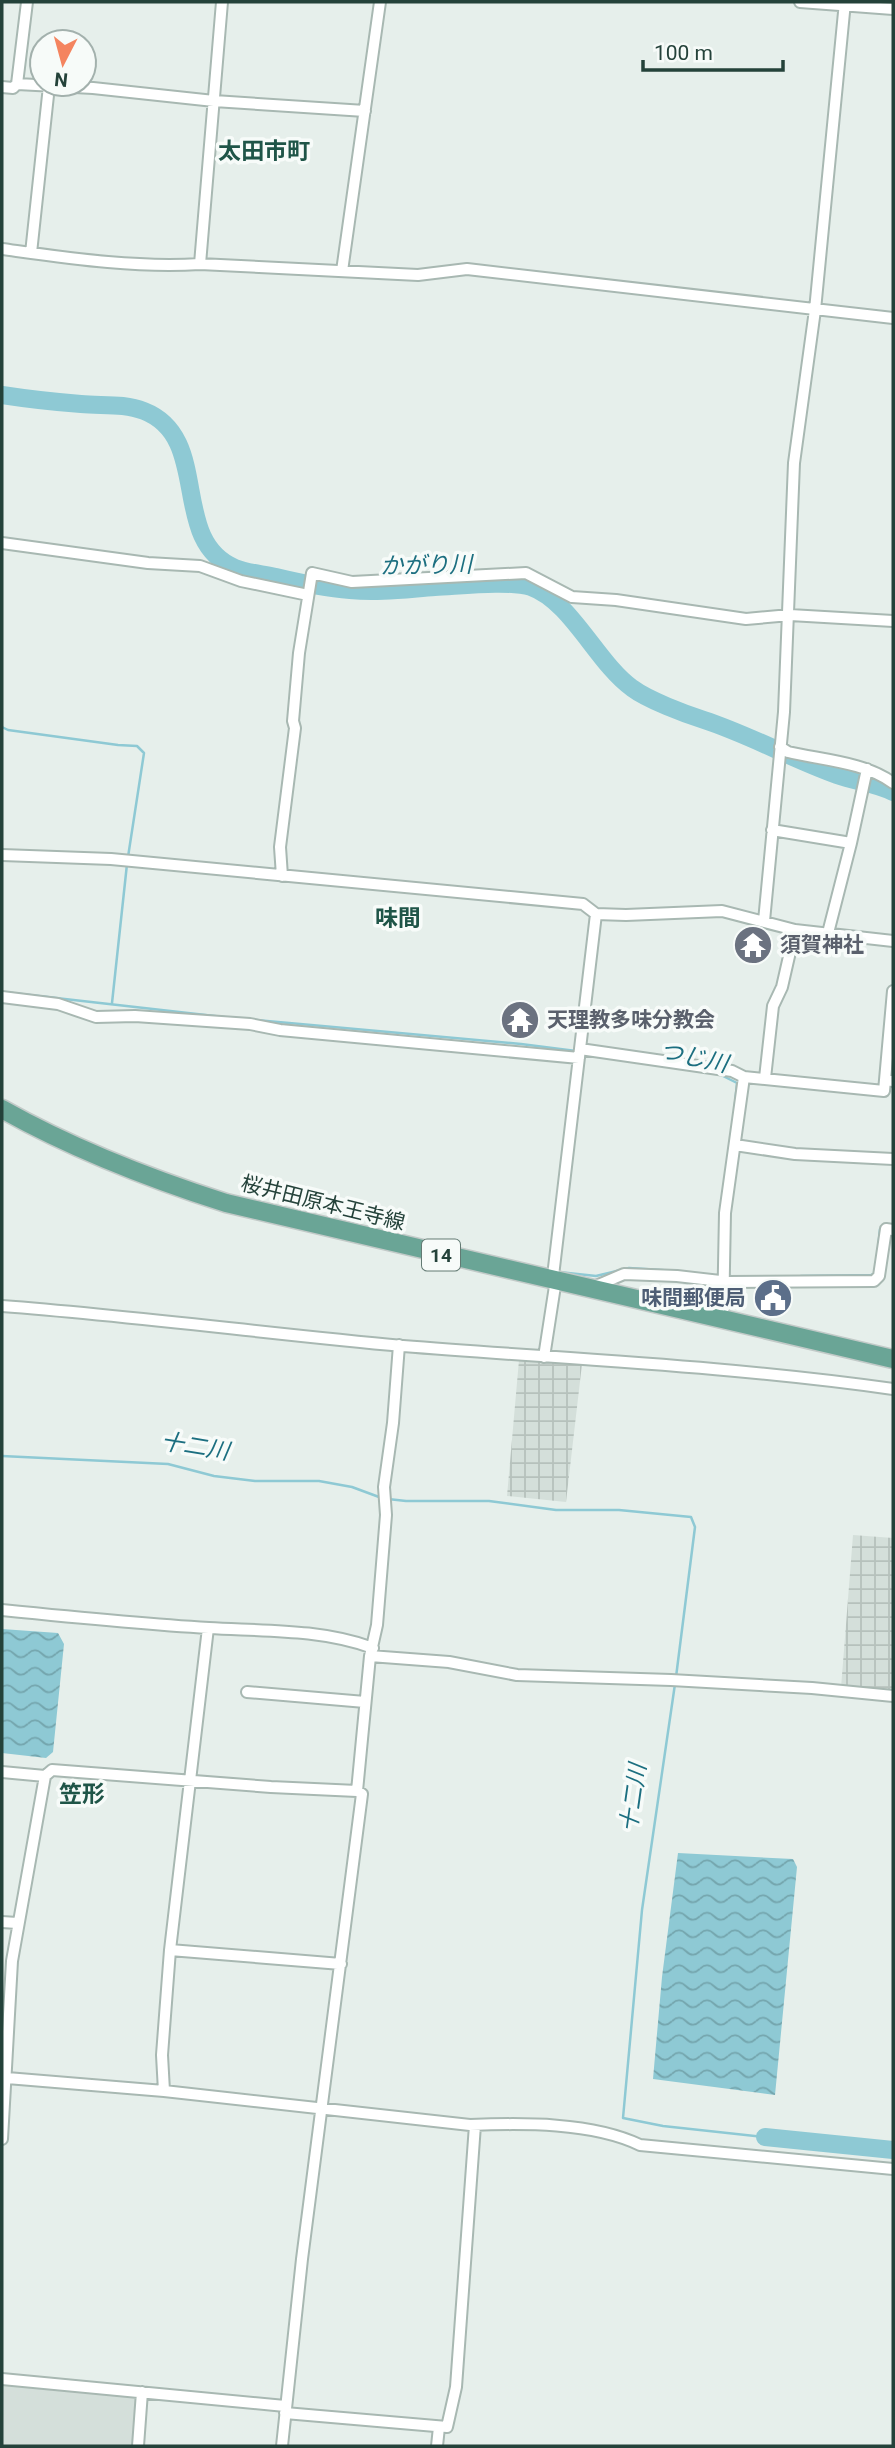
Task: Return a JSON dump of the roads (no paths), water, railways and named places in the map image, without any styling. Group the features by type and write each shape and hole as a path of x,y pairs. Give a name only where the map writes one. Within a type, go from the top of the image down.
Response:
{"main road":[{"name":"桜井田原本王寺線","path":"2,1109 78,1148 226,1203 893,1359"}],"street":[{"path":"2,87 13,88 18,83 27,2"},
{"path":"200,264 222,2"},
{"path":"342,271 380,2"},
{"path":"800,2 845,3 893,9"},
{"path":"764,921 785,712 794,463 815,310 845,3"},
{"path":"18,83 28,84"},
{"path":"98,89 214,101 365,111"},
{"path":"31,253 48,98"},
{"path":"2,249 75,260 169,266 200,264 418,275 467,269 893,318"},
{"path":"2,542 148,563 200,566 241,582 308,595"},
{"path":"282,876 280,847 295,728 293,721 299,653 312,573 352,582 526,573 572,597 616,600 746,619 790,615 893,621"},
{"path":"780,747 788,752 867,769 893,783"},
{"path":"828,933 867,769"},
{"path":"772,830 850,843"},
{"path":"2,855 111,859 583,904 596,914 722,911 795,930 893,942"},
{"path":"544,1357 555,1286 596,914"},
{"path":"765,1078 773,1006 782,987 795,930"},
{"path":"2,997 58,1004 96,1017 135,1016 250,1024 280,1030 580,1053 732,1071 744,1077 884,1091 889,1080 893,991"},
{"path":"723,1319 725,1213 744,1077"},
{"path":"736,1145 795,1154 893,1159"},
{"path":"589,1289 624,1274 677,1276 724,1282 874,1281 879,1276 886,1229 893,1230"},
{"path":"2,1306 399,1345 764,1373 893,1389"},
{"path":"357,1791 371,1652 377,1625 386,1515 384,1487 393,1423 399,1345"},
{"path":"2,1610 208,1628 287,1631 359,1643 371,1652 449,1662 517,1675 723,1683 893,1696"},
{"path":"164,2091 162,2055 170,1950 208,1628"},
{"path":"247,1692 365,1702"},
{"path":"2,2139 12,1961 45,1776 52,1770 357,1791 362,1794 302,2259 282,2446"},
{"path":"2,1772 45,1776"},
{"path":"2,1922 17,1923"},
{"path":"170,1950 341,1964"},
{"path":"7,2078 164,2091 475,2125 521,2123 618,2134 640,2145 893,2169"},
{"path":"2,2379 447,2427 456,2387 475,2125"},
{"path":"138,2446 142,2392"},
{"path":"437,2446 439,2427"}],"water":[{"path":"2,1629 58,1633 64,1644 53,1752 46,1758 2,1753"},
{"path":"678,1853 793,1859 797,1867 775,2095 653,2079 662,1977"}],"waterway":[{"name":"かがり川","path":"2,395 129,407 144,411 165,424 178,443 202,535 215,554 235,568 313,585 361,591 497,584 531,587 559,605 607,664 639,693 820,769 893,792"},
{"path":"2,727 8,730 137,746 144,753 128,857"},
{"path":"112,1003 127,864"},
{"name":"つじ川","path":"12,993 232,1018"},
{"name":"つじ川","path":"256,1020 576,1051"},
{"name":"つじ川","path":"721,1075 737,1083 734,1114"},
{"name":"つじ川","path":"878,1249 880,1229 893,1225"},
{"path":"559,1272 596,1276 629,1268 676,1271"},
{"name":"つじ川","path":"801,1276 875,1273"},
{"name":"つじ川","path":"728,1276 746,1277"},
{"name":"十二川","path":"2,1456 168,1464 214,1476 255,1481 319,1481 352,1487 379,1497"},
{"name":"十二川","path":"388,1499 489,1501 556,1510 619,1510 691,1517 695,1527 676,1677"},
{"name":"十二川","path":"675,1684 642,1910 623,2118 663,2126 765,2137"},
{"name":"十二川","path":"765,2137 893,2150"}],"place":[{"name":"須賀神社","path":"753,945"},
{"name":"天理教多味分教会","path":"520,1020"},
{"name":"味間郵便局","path":"773,1298"}],"district":[{"name":"太田市町","path":"264,151"},
{"name":"味間","path":"398,918"},
{"name":"笠形","path":"82,1794"}]}
